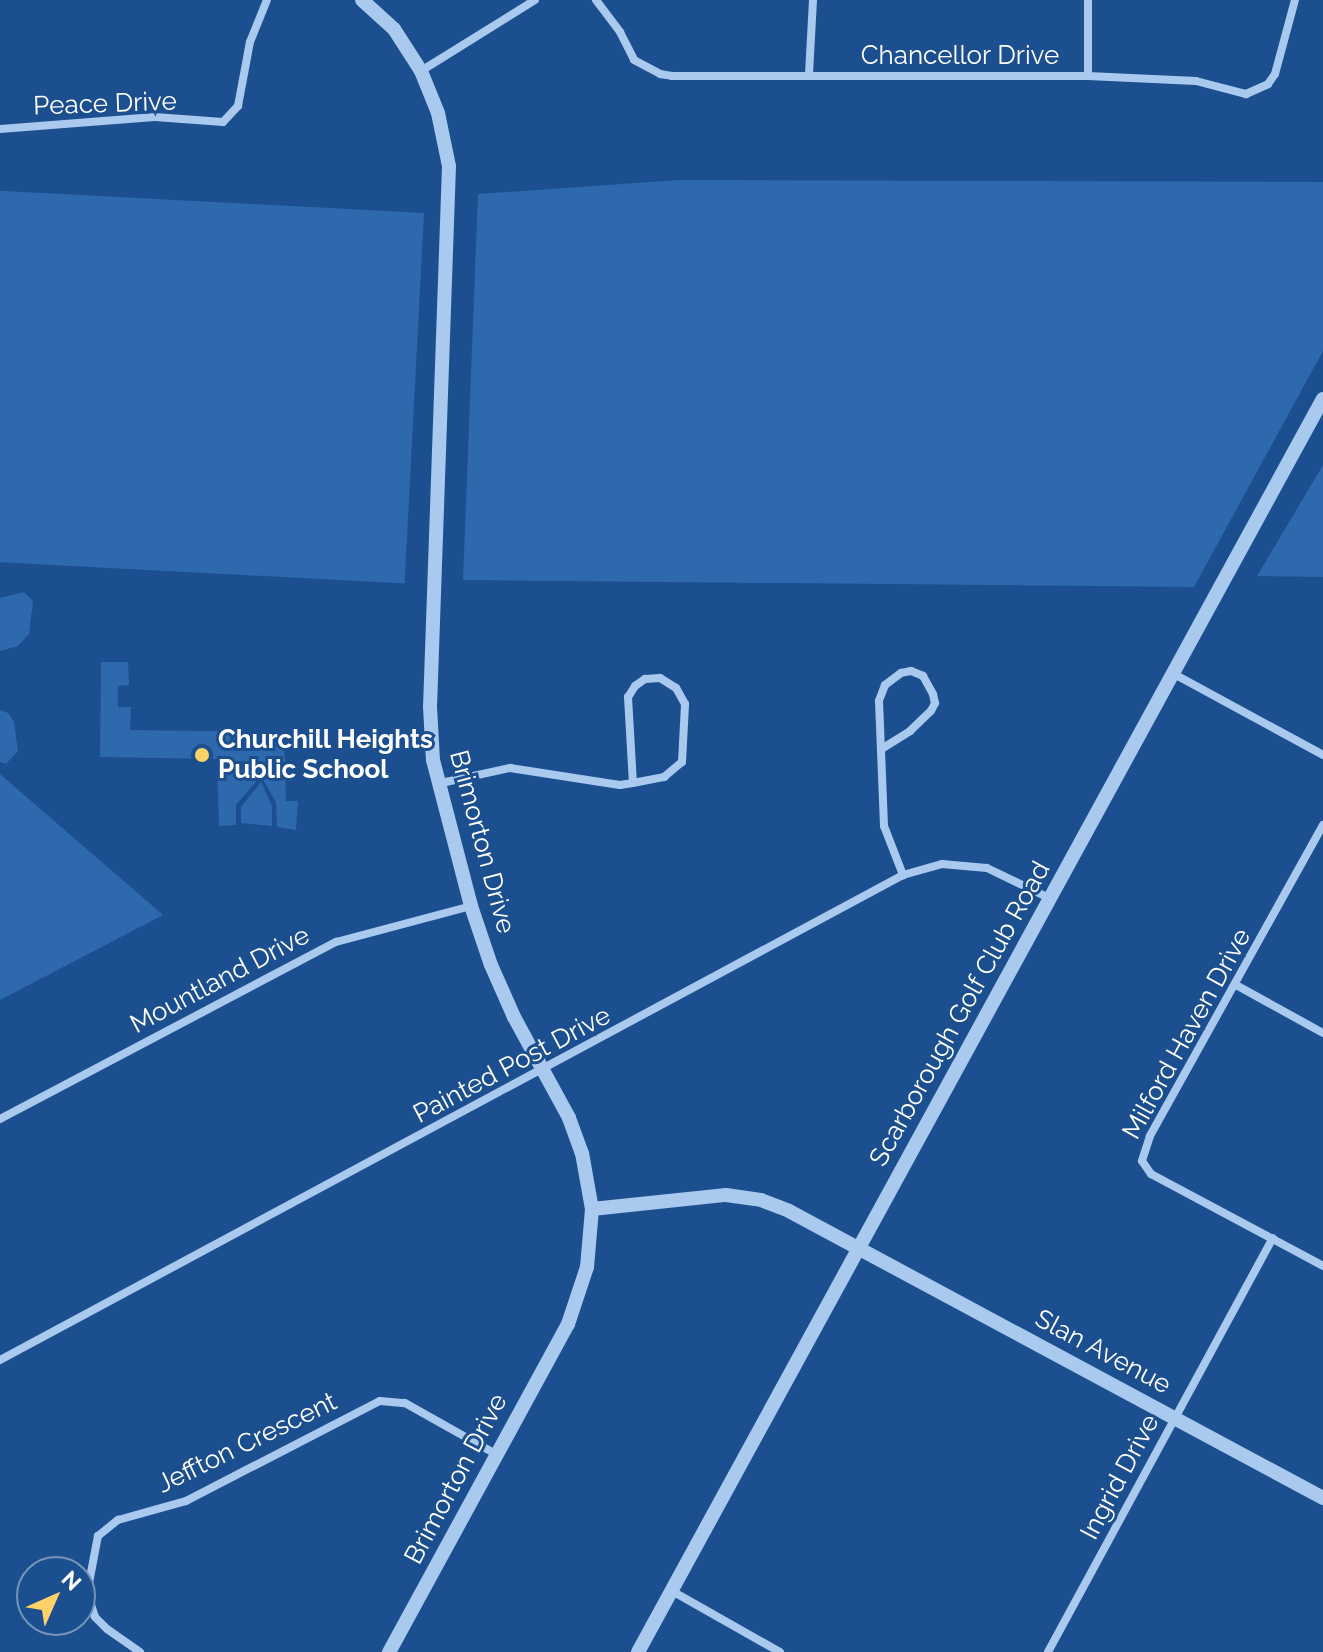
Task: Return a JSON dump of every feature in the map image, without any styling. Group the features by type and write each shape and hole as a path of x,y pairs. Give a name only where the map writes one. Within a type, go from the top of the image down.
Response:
{"street":[{"name":"Peace Drive","path":"0,129 155,117 223,122 238,106 250,42 267,0"},
{"name":"Brimorton Drive","path":"362,0 394,29 421,71 438,113 449,166 431,745 471,906 491,965 569,1118 582,1153 592,1209 587,1267 580,1293 554,1353 389,1652"},
{"path":"421,71 535,0"},
{"name":"Chancellor Drive","path":"596,0 620,32 634,60 660,74 1088,76 1196,81 1246,94 1258,90 1275,74 1295,0"},
{"path":"809,74 813,0"},
{"path":"1088,0 1088,76"},
{"name":"Scarborough Golf Club Road","path":"638,1652 1323,399"},
{"path":"883,748 910,731 931,711 935,703 933,694 923,676 911,671 901,673 885,685 879,713 883,748 884,826 903,875"},
{"path":"1174,674 1323,755"},
{"path":"441,783 510,768 543,771 587,782 633,783 672,773 684,755 685,704 676,688 660,678 645,679 628,697 633,783"},
{"name":"Milford Haven Drive","path":"1323,825 1150,1136 1142,1161 1151,1174 1323,1266"},
{"name":"Painted Post Drive","path":"0,1360 543,1072 903,875 933,865 976,866 1005,875 1051,899"},
{"name":"Mountland Drive","path":"0,1119 336,942 471,906"},
{"path":"1236,985 1323,1033"},
{"name":"Slan Avenue","path":"592,1209 726,1195 761,1200 789,1211 1323,1498"},
{"name":"Ingrid Drive","path":"1048,1652 1273,1238"},
{"name":"Jeffton Crescent","path":"140,1652 107,1629 95,1617 90,1602 89,1583 98,1536 118,1520 186,1501 380,1401 405,1403 496,1454"},
{"path":"672,1591 780,1652"}],"shaded area":[{"path":"679,180 1323,182 1323,351 1194,587 463,580 478,194"},
{"path":"0,191 424,213 405,583 0,562"},
{"path":"1323,465 1323,577 1257,576"},
{"path":"24,592 33,601 29,634 18,646 0,651 0,598"},
{"path":"101,662 128,662 129,685 118,686 118,707 131,707 130,730 284,732 286,801 298,801 296,830 277,827 276,802 261,776 236,805 236,825 219,826 217,759 100,757"},
{"path":"0,710 8,713 14,722 18,751 6,764 0,762"},
{"path":"0,774 163,915 0,1000"},
{"path":"261,782 272,806 272,826 241,823 241,807"}],"place":[{"name":"Churchill Heights Public School","path":"202,755"}]}
